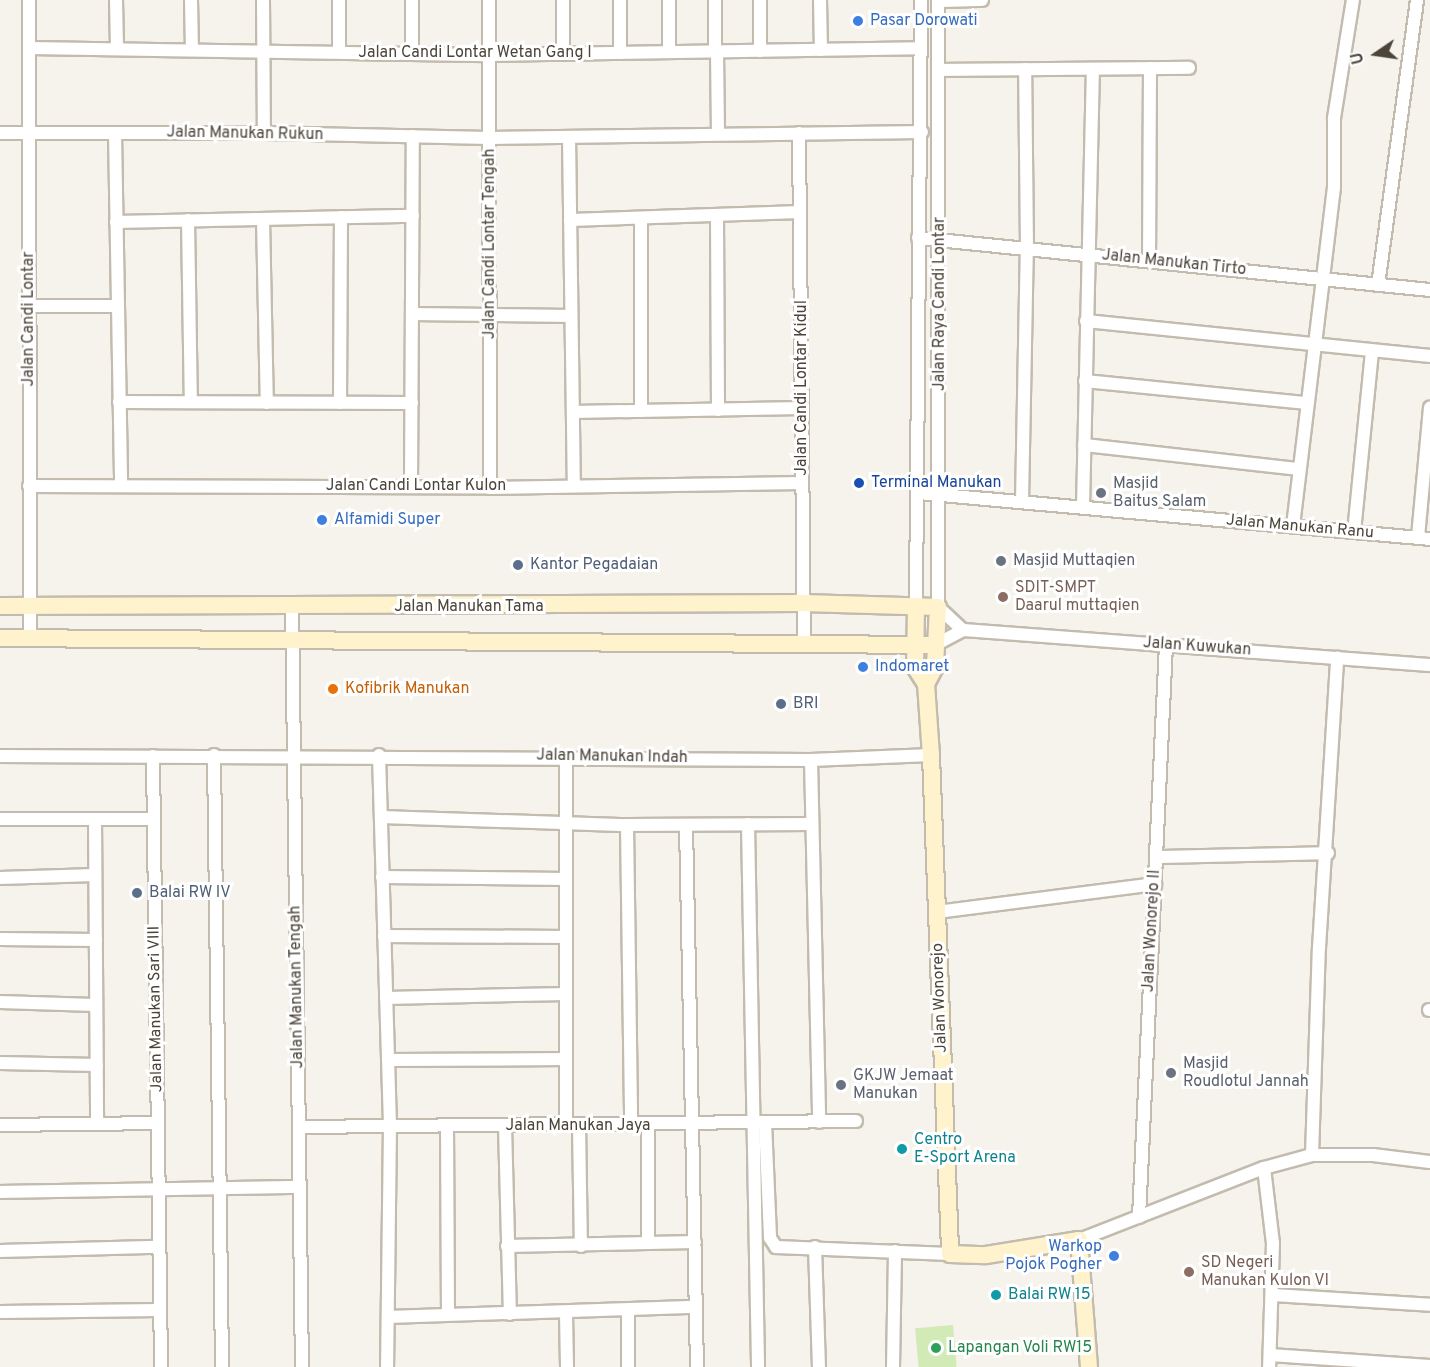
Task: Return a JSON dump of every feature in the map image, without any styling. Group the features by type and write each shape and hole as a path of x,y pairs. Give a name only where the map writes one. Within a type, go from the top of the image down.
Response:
{"street":[{"name":"Jalan Candi Lontar","path":"28,0 30,638"},
{"path":"116,0 117,49"},
{"path":"192,0 192,50"},
{"path":"263,0 264,133"},
{"path":"339,0 339,52"},
{"path":"412,0 412,53"},
{"name":"Jalan Candi Lontar Tengah","path":"489,0 490,488"},
{"path":"563,0 563,53"},
{"path":"620,0 620,53"},
{"path":"669,0 669,52"},
{"path":"715,0 718,134"},
{"path":"760,0 760,51"},
{"path":"820,0 821,50"},
{"name":"Jalan Raya Candi Lontar","path":"916,606 919,493 918,238 922,132 921,0"},
{"path":"938,0 982,0"},
{"name":"Jalan Raya Candi Lontar","path":"938,0 941,239 938,607"},
{"path":"1293,526 1313,345 1324,279 1334,189 1334,118 1353,0"},
{"path":"1378,285 1417,0"},
{"name":"Jalan Candi Lontar Wetan Gang I","path":"29,48 490,55 921,48"},
{"path":"1149,261 1150,68"},
{"path":"939,70 1189,68"},
{"path":"1022,501 1027,248 1025,69"},
{"path":"1083,507 1093,69"},
{"name":"Jalan Manukan Rukun","path":"0,133 264,133 489,138 922,132"},
{"path":"115,133 121,486"},
{"name":"Jalan Candi Lontar Kidul","path":"799,134 804,643"},
{"path":"411,485 412,136"},
{"path":"569,136 574,484"},
{"path":"570,220 717,218 800,212"},
{"path":"116,222 413,216"},
{"path":"340,403 341,217"},
{"path":"717,218 718,410"},
{"path":"263,219 267,403"},
{"path":"188,220 191,402"},
{"path":"640,220 641,411"},
{"name":"Jalan Manukan Tirto","path":"918,238 1430,290"},
{"path":"30,306 118,306"},
{"path":"412,314 571,316"},
{"path":"1086,321 1430,356"},
{"path":"1354,532 1372,351"},
{"path":"1085,381 1307,403"},
{"path":"120,402 411,403"},
{"path":"573,412 802,408"},
{"path":"1424,538 1430,408"},
{"path":"1084,445 1298,469"},
{"name":"Jalan Candi Lontar Kulon","path":"29,486 411,485 490,488 574,484 802,483"},
{"name":"Jalan Manukan Ranu","path":"919,493 1424,538"},
{"name":"Jalan Manukan Tama","path":"0,606 292,607 803,603 938,607"},
{"name":"Jalan Wonorejo","path":"916,606 915,667 927,684"},
{"name":"Jalan Manukan Tengah","path":"292,607 302,1367"},
{"path":"935,645 963,630 938,607"},
{"name":"Jalan Wonorejo","path":"938,607 935,667 927,684 950,1254"},
{"name":"Jalan Kuwukan","path":"963,630 1430,665"},
{"name":"Jalan Manukan Tama","path":"0,638 292,637 935,645"},
{"name":"Jalan Wonorejo II","path":"1139,1217 1166,645"},
{"path":"1312,1155 1319,948 1328,853 1337,658"},
{"path":"214,755 222,1367"},
{"path":"379,755 390,1126 387,1367"},
{"name":"Jalan Manukan Indah","path":"0,756 379,755 811,759 931,755"},
{"name":"Jalan Manukan Sari VIII","path":"153,756 161,1367"},
{"path":"566,756 566,1059 581,1246"},
{"path":"811,759 819,1122"},
{"path":"381,817 566,820 627,825 811,824"},
{"path":"0,819 154,819"},
{"path":"95,820 97,1124"},
{"path":"748,824 759,1122 759,1367"},
{"path":"627,825 631,1125"},
{"path":"686,825 694,1125 697,1367"},
{"path":"1156,857 1328,853"},
{"path":"0,878 95,875"},
{"path":"382,877 566,879"},
{"path":"937,912 1155,884"},
{"path":"384,936 566,937"},
{"path":"0,939 96,940"},
{"path":"386,998 566,994"},
{"path":"0,1002 95,1005"},
{"path":"388,1060 566,1059"},
{"path":"0,1063 97,1065"},
{"name":"Jalan Manukan Jaya","path":"300,1127 573,1124 648,1126 856,1121"},
{"path":"759,1122 771,1241 776,1247 815,1246 986,1255 1079,1240 1264,1168 1312,1155 1372,1155 1430,1162"},
{"path":"0,1125 157,1123"},
{"path":"447,1125 448,1314"},
{"path":"505,1126 510,1314"},
{"path":"648,1126 648,1244"},
{"path":"1264,1168 1273,1244 1270,1361 1430,1366"},
{"path":"0,1192 299,1186"},
{"path":"1079,1240 1089,1367"},
{"path":"507,1246 695,1242"},
{"path":"815,1246 819,1367"},
{"path":"0,1251 158,1247"},
{"path":"893,1367 895,1251"},
{"path":"1273,1295 1430,1305"},
{"path":"388,1317 448,1314 566,1314 696,1307"},
{"path":"0,1312 159,1310"},
{"path":"628,1310 628,1367"},
{"path":"566,1314 567,1367"}],"green space":[{"name":"Lapangan Voli RW15","path":"953,1325 957,1367 919,1367 915,1328"}],"place":[{"name":"Pasar Dorowati","path":"858,21"},
{"name":"Terminal Manukan","path":"859,483"},
{"name":"Masjid Baitus Salam","path":"1101,493"},
{"name":"Alfamidi Super","path":"322,520"},
{"name":"Masjid Muttaqien","path":"1001,561"},
{"name":"Kantor Pegadaian","path":"518,565"},
{"name":"SDIT-SMPT Daarul muttaqien","path":"1003,597"},
{"name":"Indomaret","path":"863,667"},
{"name":"Kofibrik Manukan","path":"333,689"},
{"name":"BRI","path":"781,704"},
{"name":"Balai RW IV","path":"137,893"},
{"name":"Masjid Roudlotul Jannah","path":"1171,1073"},
{"name":"GKJW Jemaat Manukan","path":"841,1085"},
{"name":"Centro E-Sport Arena","path":"902,1149"},
{"name":"Warkop Pojok Pogher","path":"1114,1256"},
{"name":"SD Negeri Manukan Kulon VI","path":"1189,1272"},
{"name":"Balai RW 15","path":"996,1295"},
{"name":"Lapangan Voli RW15","path":"936,1348"}]}
